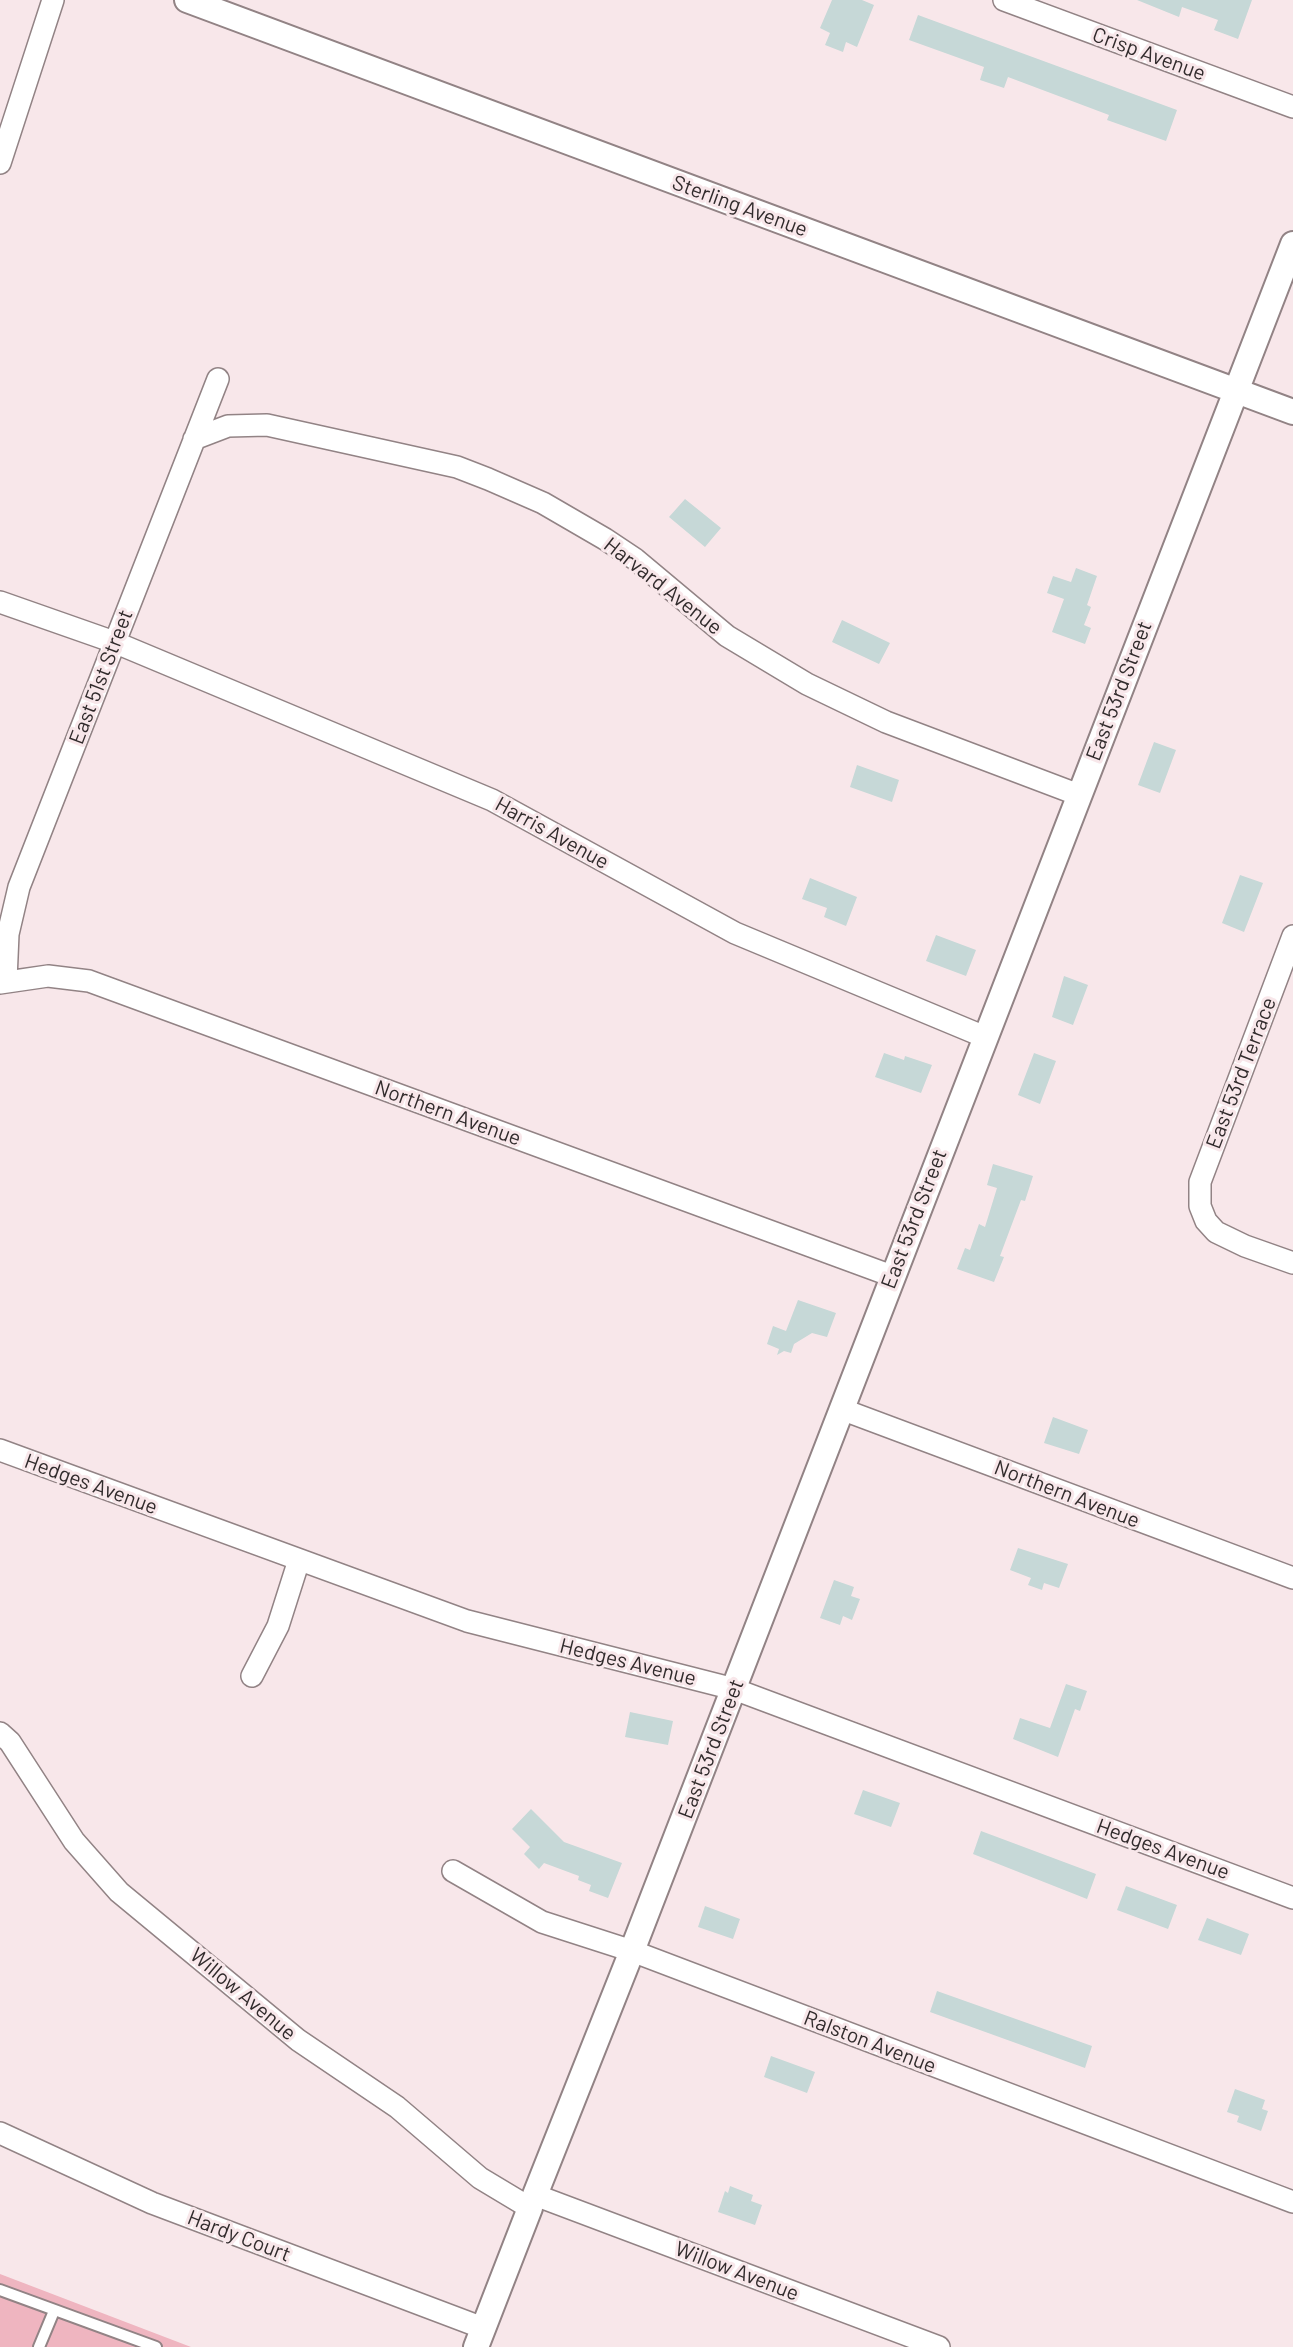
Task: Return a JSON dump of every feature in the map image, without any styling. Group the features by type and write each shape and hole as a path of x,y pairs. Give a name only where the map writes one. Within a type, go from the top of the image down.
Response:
{"street":[{"path":"0,163 53,0"},
{"name":"Sterling Avenue","path":"187,0 1293,412"},
{"name":"Crisp Avenue","path":"1004,0 1293,107"},
{"name":"East 53rd Street","path":"479,2337 734,1689 1293,244"},
{"name":"East 51st Street","path":"3,981 8,934 19,887 218,379"},
{"name":"Harvard Avenue","path":"194,439 228,426 267,425 457,467 488,479 543,503 605,539 635,559 727,636 807,684 886,722 1079,795"},
{"name":"Harris Avenue","path":"0,602 114,642 492,800 735,933 985,1037"},
{"name":"East 53rd Terrace","path":"1293,936 1200,1182 1202,1212 1216,1232 1245,1246 1293,1263"},
{"name":"Northern Avenue","path":"3,981 48,976 89,981 892,1276"},
{"name":"Northern Avenue","path":"841,1409 1293,1578"},
{"name":"Hedges Avenue","path":"0,1450 467,1621 734,1689 1293,1898"},
{"path":"252,1676 278,1626 299,1560"},
{"name":"Willow Avenue","path":"0,1733 10,1742 74,1841 119,1892 298,2040 397,2107 480,2178 533,2202 939,2347"},
{"name":"Ralston Avenue","path":"453,1871 542,1922 632,1951 1293,2202"},
{"name":"Hardy Court","path":"0,2133 152,2203 479,2337"}],"lane":[{"path":"0,2290 156,2347"},
{"path":"39,2347 54,2311"}],"shaded area":[{"path":"0,2274 191,2347 0,2347"}],"building":[{"path":"832,0 862,0 874,5 857,47 846,42 843,52 825,45 830,33 820,28"},
{"path":"1137,0 1252,0 1238,39 1214,30 1218,20 1182,7 1179,17"},
{"path":"918,15 1177,110 1166,141 1107,120 1109,115 1008,77 1004,88 980,80 984,67 909,40"},
{"path":"685,499 721,528 705,547 669,517"},
{"path":"1076,568 1097,576 1087,605 1091,607 1084,625 1091,628 1085,644 1052,632 1064,599 1047,593 1053,576 1071,582"},
{"path":"842,620 890,643 879,664 832,642"},
{"path":"1154,742 1176,750 1160,793 1138,785"},
{"path":"857,765 899,780 892,802 850,787"},
{"path":"1240,875 1263,883 1244,932 1222,923"},
{"path":"810,878 857,897 846,926 824,917 827,908 802,899"},
{"path":"936,935 976,950 966,976 926,961"},
{"path":"1064,976 1088,985 1073,1025 1052,1017"},
{"path":"884,1053 904,1060 905,1056 932,1065 921,1093 875,1077"},
{"path":"1034,1053 1056,1061 1040,1104 1018,1095"},
{"path":"993,1164 1033,1176 1025,1201 1021,1200 1000,1256 1004,1257 994,1282 957,1269 965,1248 970,1250 979,1224 985,1227 997,1188 987,1185"},
{"path":"798,1300 836,1313 827,1337 812,1333 794,1344 791,1353 784,1351 777,1355 779,1349 767,1344 773,1326 786,1331"},
{"path":"1053,1417 1088,1430 1079,1454 1044,1443"},
{"path":"1018,1548 1068,1564 1059,1588 1044,1583 1042,1590 1028,1585 1031,1578 1010,1570"},
{"path":"834,1580 854,1587 851,1596 860,1599 852,1620 843,1616 840,1625 820,1618"},
{"path":"1066,1684 1087,1691 1080,1711 1075,1709 1058,1757 1013,1739 1020,1718 1050,1728"},
{"path":"630,1712 673,1721 668,1745 625,1737"},
{"path":"863,1790 900,1803 891,1827 854,1814"},
{"path":"531,1809 564,1842 622,1863 608,1898 589,1891 591,1885 578,1880 579,1876 544,1863 539,1869 524,1854 530,1847 512,1829"},
{"path":"981,1831 1096,1874 1087,1899 973,1854"},
{"path":"1126,1886 1177,1905 1168,1929 1117,1910"},
{"path":"705,1906 740,1919 733,1939 698,1927"},
{"path":"1207,1918 1249,1934 1241,1955 1198,1940"},
{"path":"937,1991 1092,2046 1085,2068 930,2012"},
{"path":"771,2056 815,2072 807,2093 764,2077"},
{"path":"1235,2089 1265,2100 1262,2109 1268,2111 1261,2131 1237,2122 1239,2116 1227,2112"},
{"path":"730,2186 753,2195 751,2201 762,2205 755,2225 718,2212 725,2191 728,2193"}]}
